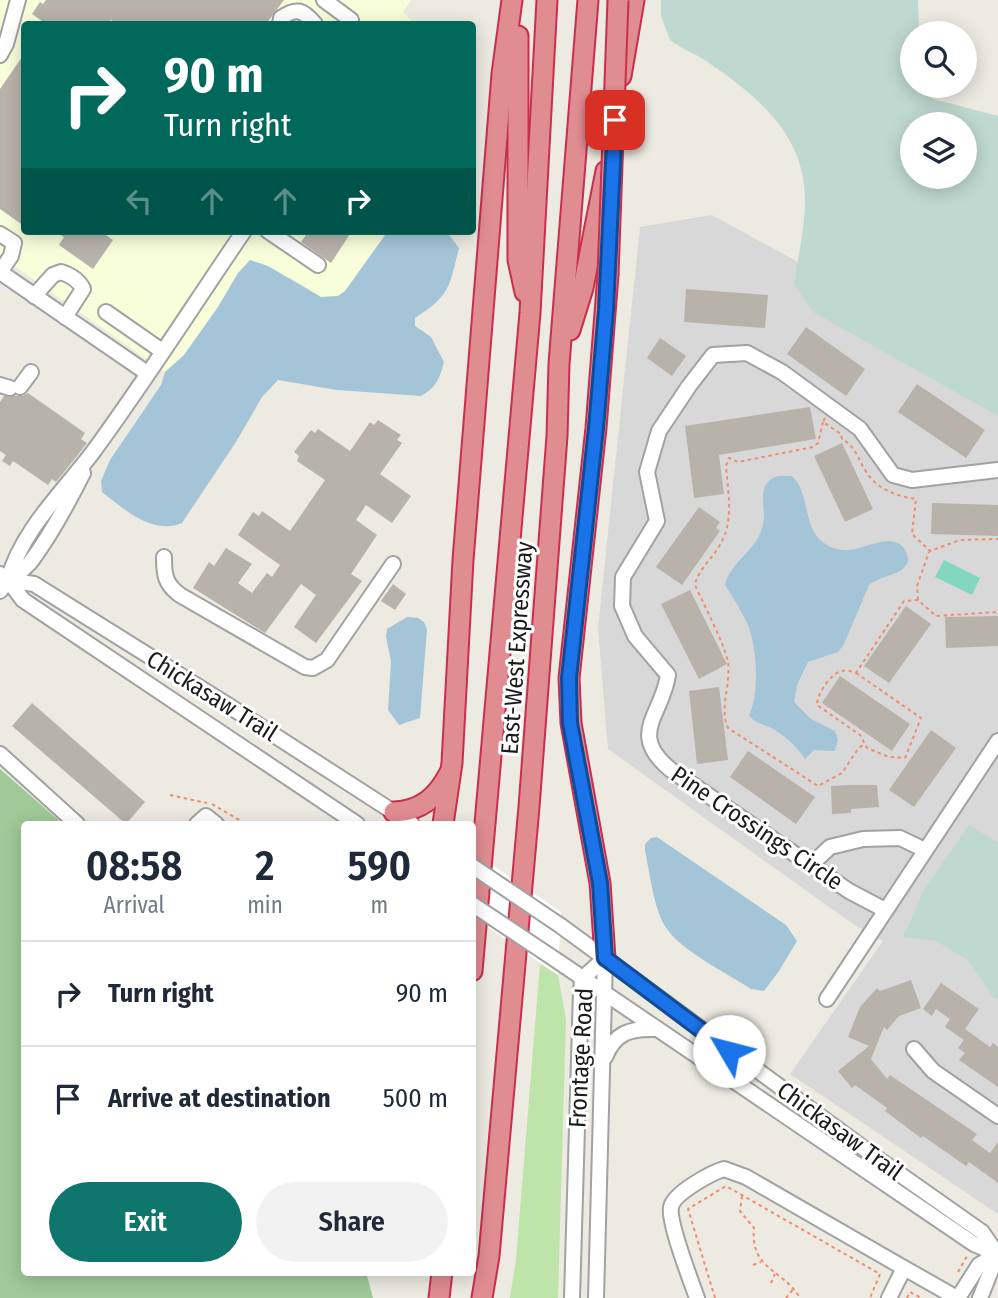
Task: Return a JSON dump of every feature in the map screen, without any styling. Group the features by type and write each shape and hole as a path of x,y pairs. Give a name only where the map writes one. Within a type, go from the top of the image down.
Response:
{"highway":[{"path":"443,821 451,770 463,560 502,74 512,0"},
{"path":"518,0 518,260 530,313"},
{"name":"East-West Expressway","path":"476,926 530,313 548,0"},
{"name":"East-West Expressway","path":"482,1298 493,1215 529,807 557,436 559,364 588,0"},
{"path":"605,958 600,883 570,723 569,678 596,428 608,275 618,0"},
{"path":"559,364 583,288 602,195 634,0"},
{"path":"394,812 408,812 429,800 442,786 451,770"},
{"path":"439,1298 442,1276"}],"street":[{"path":"0,55 6,44 18,0"},
{"path":"324,0 351,20"},
{"path":"319,21 337,9"},
{"path":"280,21 290,11 298,11 312,21"},
{"path":"0,233 14,243 11,256 0,272 147,373"},
{"path":"3,582 30,563 67,505 93,451 241,235"},
{"path":"274,235 318,265"},
{"path":"34,296 53,275 61,272 68,274 80,283 83,289 65,317"},
{"path":"106,312 162,351"},
{"name":"Pine Crossings Circle","path":"885,910 849,891 658,759 650,746 648,734 654,710 666,691 668,675 635,636 622,606 623,577 657,521 647,472 659,431 713,355 747,353 782,372 860,429 893,475 912,480 998,470"},
{"path":"10,387 31,372"},
{"path":"164,557 164,576 168,585 180,595 305,667 313,668 327,660 393,564"},
{"name":"Chickasaw Trail","path":"3,582 34,584 408,821"},
{"name":"Chickasaw Trail","path":"3,582 23,600 352,821"},
{"path":"827,999 998,741"},
{"path":"0,754 74,821"},
{"path":"812,864 830,847 863,839 900,838 925,850"},
{"name":"Chickasaw Trail","path":"476,869 561,926 729,1051 982,1231 998,1254"},
{"name":"Chickasaw Trail","path":"476,907 974,1244 998,1254"},
{"name":"Frontage Road","path":"572,1298 582,979 605,958"},
{"name":"Frontage Road","path":"596,1298 605,958"},
{"path":"603,1062 610,1045 626,1032 637,1028 657,1029"},
{"path":"914,1049 933,1071 998,1116"},
{"path":"697,1298 671,1208 677,1196 724,1169 746,1177 954,1296 979,1265 998,1254"},
{"path":"980,1298 998,1254"},
{"path":"889,1298 904,1268"}],"path":[{"path":"832,408 823,422 818,443 813,447 738,462 729,458 726,466 730,521 720,546 697,576 695,585 727,660 729,683 724,719 728,728 818,786 842,773 864,744"},
{"path":"823,422 851,444 867,473 882,488 901,497 916,499 912,534 930,551"},
{"path":"998,539 960,540 930,551 917,586 918,600 936,616 998,612"},
{"path":"856,673 904,601 918,600"},
{"path":"844,670 856,673 921,718 905,758 889,757 867,748 860,735 817,705 816,702 837,672 844,670"},
{"path":"715,1298 688,1209 726,1186 880,1274 870,1298"},
{"path":"742,1195 739,1206 754,1228 753,1242 761,1262 786,1280 800,1298"},
{"path":"740,1221 745,1218"},
{"path":"954,1296 970,1250"},
{"path":"753,1265 761,1262"},
{"path":"771,1283 775,1274"},
{"path":"786,1280 789,1275"},
{"path":"786,1298 794,1288"},
{"path":"907,1298 910,1292 921,1298"}],"shaded area":[{"path":"0,0 411,0 403,12 412,21 21,21 21,235 386,235 345,292 338,296 321,297 291,278 238,273 184,355 165,372 0,256"},
{"path":"661,0 918,0 919,21 900,21 900,98 932,98 998,116 998,416 813,312 794,284 805,205 804,181 790,140 764,107 748,92 707,61 670,40 661,16"},
{"path":"712,215 917,327 998,390 998,1214 790,1074 883,941 853,924 608,749 598,628 640,227"},
{"path":"385,235 449,235 459,248 447,289 436,303 415,318 415,326 431,337 444,362 439,378 430,390 421,396 337,390 278,380 262,397 236,442 182,523 160,526 139,519 102,492 101,481 110,460 161,385 165,372 184,355 238,273 250,260 268,266 321,297 338,296 345,291"},
{"path":"778,476 792,476 798,483 812,529 827,545 846,550 889,541 903,547 908,559 899,572 869,585 838,652 808,662 797,685 794,702 811,719 835,731 838,739 835,751 814,750 805,759 785,737 756,722 749,715 756,682 753,644 747,623 725,585 732,569 756,542 763,524 766,484"},
{"path":"407,617 418,618 424,622 427,629 420,718 399,725 388,710 391,661 386,637 387,629"},
{"path":"969,825 998,842 998,998 994,998 968,960 936,941 903,937 924,890"},
{"path":"657,837 786,925 797,941 764,991 751,989 706,962 683,946 667,929 656,903 645,851 645,844 651,838"}],"green space":[{"path":"944,560 980,578 972,595 935,577"},
{"path":"0,769 60,821 21,821 21,1276 367,1276 373,1298 0,1298"},
{"path":"540,964 558,975 566,1020 558,1298 510,1298 516,1259"}],"pier":[{"path":"476,854 561,912 558,975 476,919"}],"building":[{"path":"46,0 284,0 268,21 42,21 32,14 40,2 43,4"},
{"path":"21,58 21,224 0,209 0,89"},
{"path":"61,235 106,235 113,240 93,269 59,245 64,237"},
{"path":"306,235 349,235 331,263 301,242"},
{"path":"686,289 768,295 765,328 684,322"},
{"path":"806,327 865,369 846,396 787,354"},
{"path":"660,338 686,356 672,376 647,358"},
{"path":"917,384 985,430 966,458 898,412"},
{"path":"28,393 85,433 81,439 87,443 56,482 52,479 48,485 13,461 10,466 2,461 6,455 0,451 0,402 4,396 23,396"},
{"path":"810,407 816,439 719,455 724,494 694,498 685,426"},
{"path":"378,420 401,435 397,440 402,443 380,474 411,496 392,523 366,505 356,520 377,535 351,574 362,581 316,643 294,627 316,595 301,584 265,633 193,588 209,562 214,566 226,548 252,564 238,583 252,593 267,573 272,577 280,565 238,535 253,512 259,516 262,511 290,531 325,480 297,461 299,456 294,452 311,430 315,433 318,429 350,451 370,422 374,425"},
{"path":"842,443 873,509 845,522 814,456"},
{"path":"932,503 998,505 998,536 931,534"},
{"path":"699,507 720,522 716,528 720,531 682,585 656,567"},
{"path":"393,584 406,594 395,610 381,601"},
{"path":"690,590 727,664 699,679 661,604"},
{"path":"906,606 931,624 889,683 864,666"},
{"path":"998,616 998,646 946,648 945,617"},
{"path":"840,676 910,724 892,751 822,703"},
{"path":"719,687 728,760 697,764 689,691"},
{"path":"32,703 145,802 129,821 123,821 12,726"},
{"path":"931,730 956,748 914,807 889,790"},
{"path":"748,751 815,797 796,824 730,777"},
{"path":"877,785 879,807 851,809 851,813 832,814 831,786"},
{"path":"911,980 921,1008 899,1016 887,1030 884,1027 871,1059 887,1079 890,1075 977,1134 972,1140 990,1153 998,1142 998,1183 969,1162 966,1166 923,1136 921,1138 885,1111 887,1108 855,1085 852,1088 838,1071 869,1046 848,1037 860,1007 877,988 880,991"},
{"path":"941,983 979,1009 965,1029 990,1047 993,1043 998,1047 998,1087 959,1060 965,1053 958,1048 964,1040 945,1027 950,1019 936,1009 932,1016 923,1009"}],"route":[{"path":"615,120 606,310 569,678 570,723 600,883 605,958 729,1051"}]}
